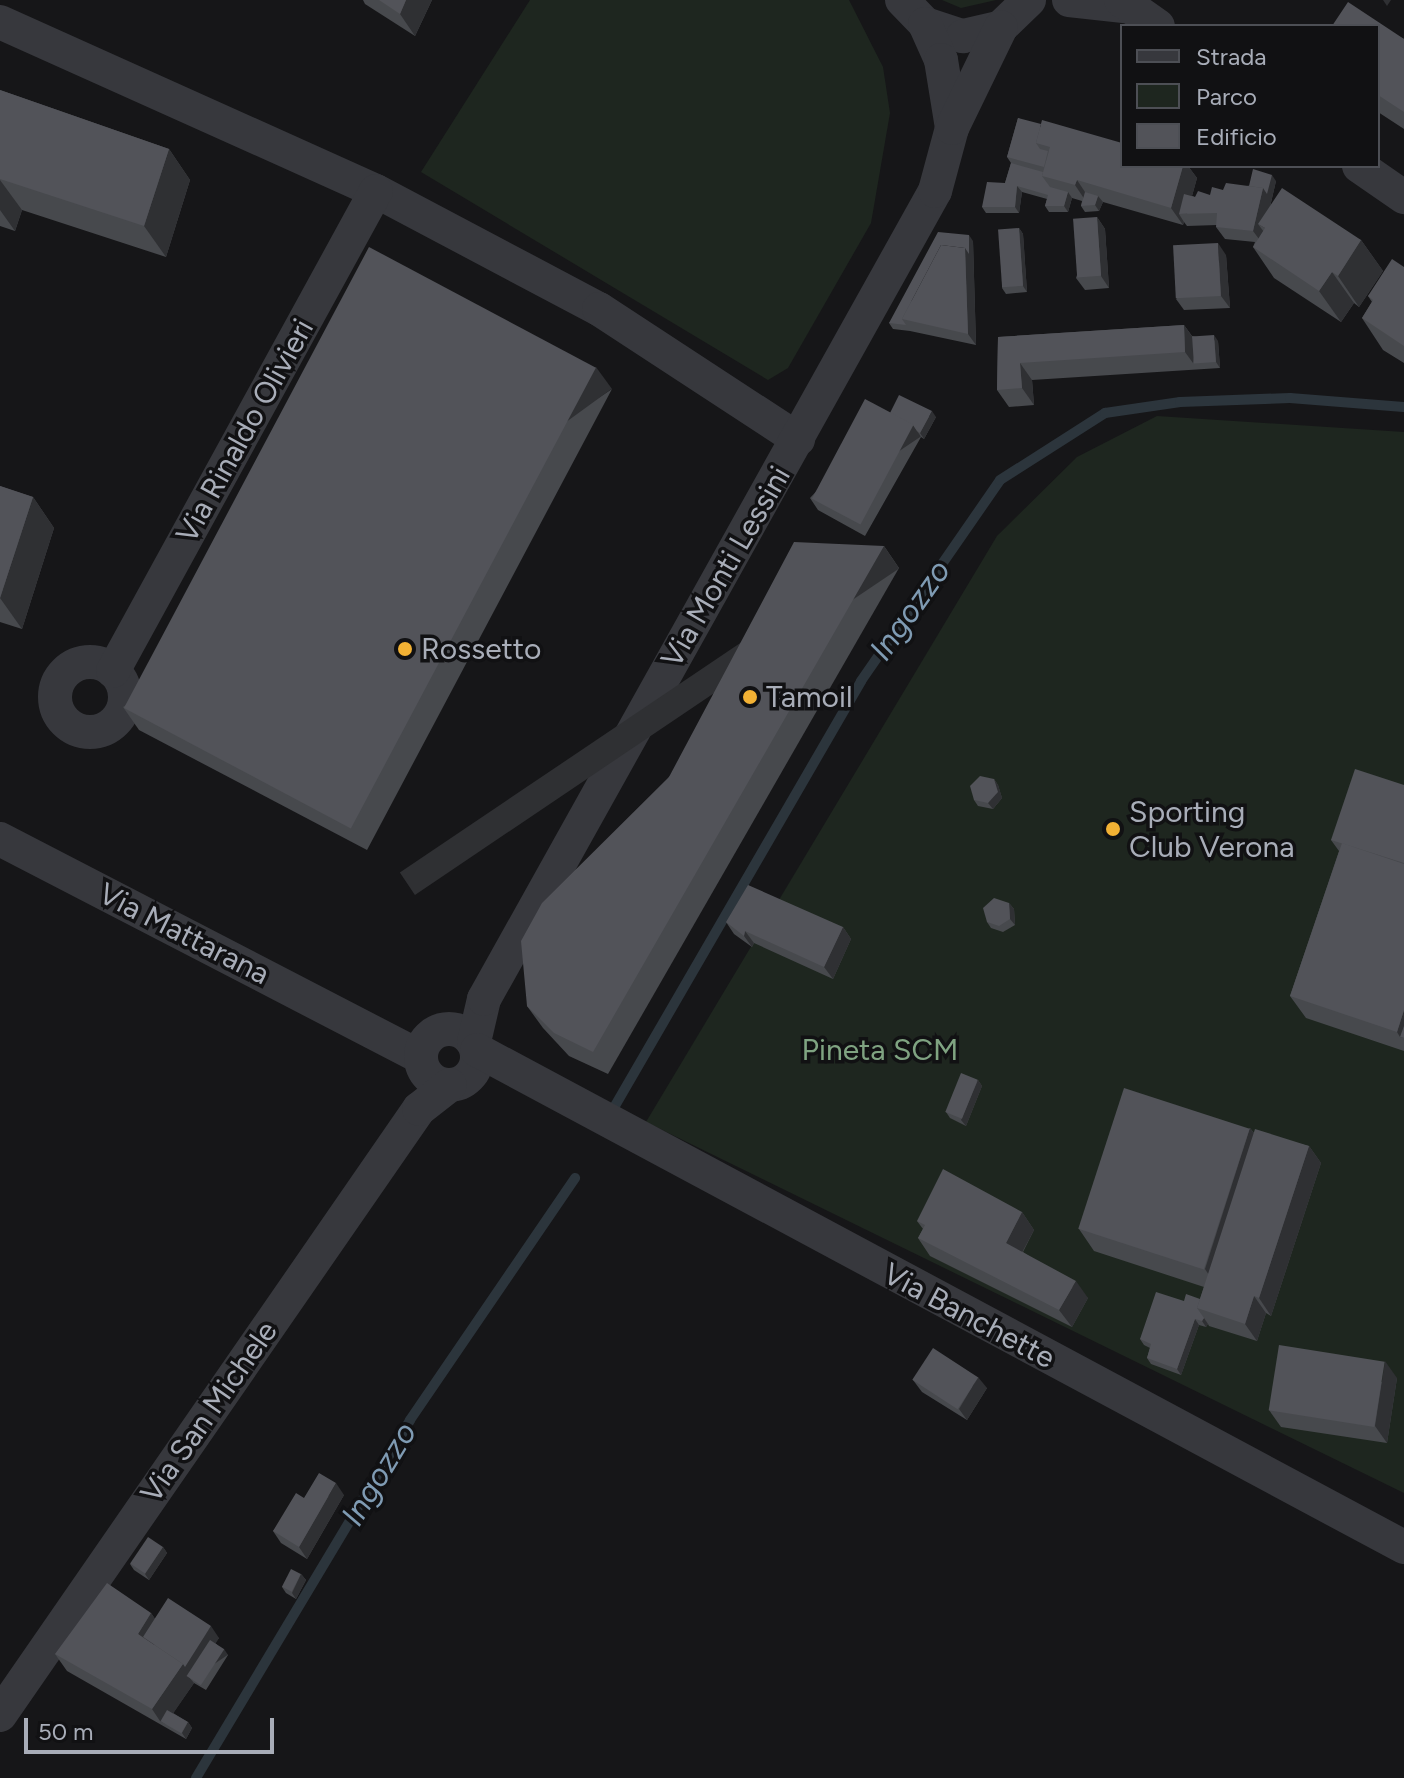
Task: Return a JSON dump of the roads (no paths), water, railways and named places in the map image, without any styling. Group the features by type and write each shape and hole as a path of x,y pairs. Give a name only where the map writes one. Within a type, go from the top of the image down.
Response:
{"street":[{"path":"914,12 963,36 1017,13 1067,0 1137,11"},
{"name":"Via Monti Lessini","path":"914,12 941,60 952,128"},
{"name":"Via Monti Lessini","path":"450,1056 935,191 952,128 1017,13"},
{"path":"0,22 376,191 599,309 798,439"},
{"path":"1362,168 1404,197"},
{"name":"Via Rinaldo Olivieri","path":"113,671 376,191"},
{"name":"Via Mattarana","path":"0,839 368,1029 450,1056"},
{"name":"Via Banchette","path":"450,1056 535,1085 1404,1547"},
{"name":"Via San Michele","path":"0,1715 419,1109 450,1056"}],"waterway":[{"name":"Ingozzo","path":"612,1111 861,681 1000,480 1105,413 1180,402 1290,398 1404,407"},
{"name":"Ingozzo","path":"196,1778 410,1420 575,1178"}],"place":[{"name":"Rossetto","path":"405,649"},
{"name":"Tamoil","path":"750,697"},
{"name":"Sporting Club Verona","path":"1113,829"}],"park label":[{"name":"Pineta SCM","path":"880,1050"}]}
